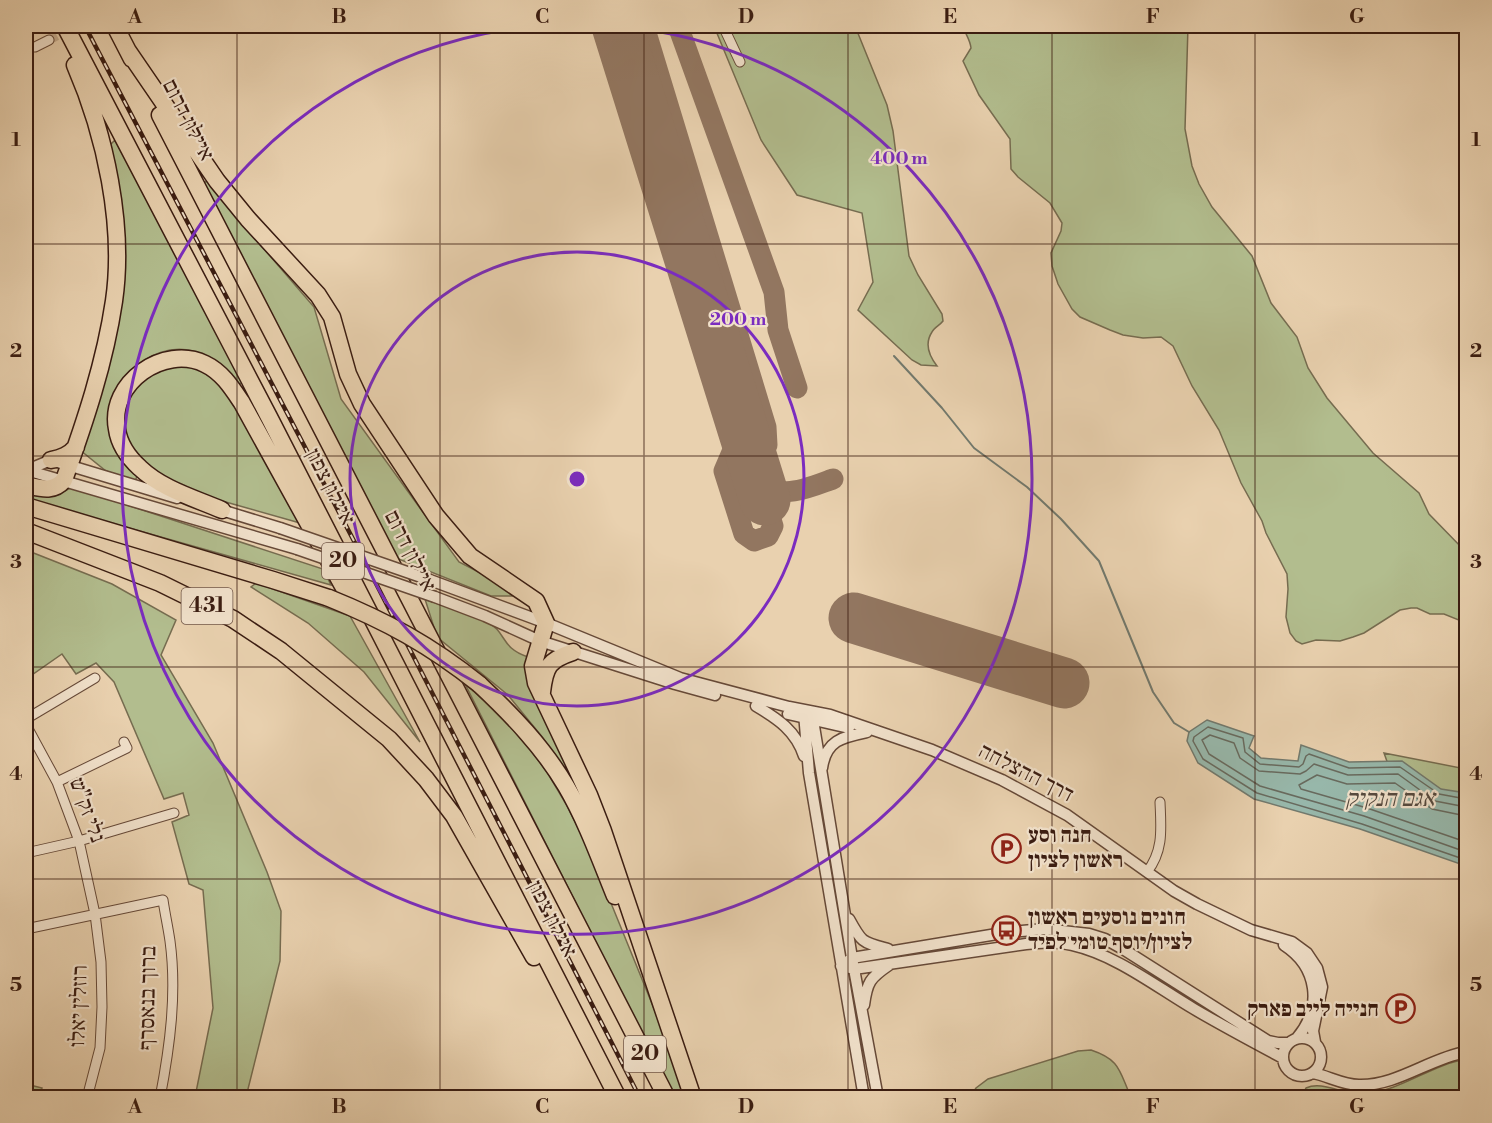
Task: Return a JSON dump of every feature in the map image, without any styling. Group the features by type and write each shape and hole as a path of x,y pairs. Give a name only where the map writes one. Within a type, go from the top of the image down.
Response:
{"highway":[{"name":"איילון צפון","path":"65,26 452,773 617,1098"},
{"name":"איילון דרום","path":"115,26 667,1098"},
{"path":"26,475 51,489 60,485 67,473 107,340 114,299 117,245 114,205 97,126 77,69 54,33"},
{"path":"128,51 217,181 248,219 318,295 332,317 348,374 362,404 436,516 470,556 536,601 546,623 533,666 534,678 589,795 603,831 693,1098"},
{"path":"222,510 173,489 148,474 129,456 121,444 116,422 117,409 124,392 133,379 157,363 181,357 196,360 220,374 236,393 425,734 452,773"},
{"path":"51,460 63,458 76,446"},
{"name":"431","path":"26,506 329,598 394,626 426,645 479,684 527,734 565,785 600,860 662,1010"},
{"name":"431","path":"26,531 160,583 233,619 281,651 389,739 426,779 454,816 617,1098"},
{"path":"542,696 544,673 556,657 573,652"}],"street":[{"path":"723,26 740,62"},
{"path":"35,46 54,33"},
{"path":"26,475 51,460 67,473"},
{"name":"דרך ההצלחה","path":"67,473 222,510 280,528 546,623 680,678 909,743"},
{"name":"דרך ההצלחה","path":"67,473 435,597 485,616 540,641 573,652 675,684 756,706 808,715 830,715 963,762 1067,815 1197,904 1290,948 1302,960 1314,988 1309,1019 1293,1040"},
{"path":"26,719 95,678"},
{"path":"756,706 787,726 797,739 809,773"},
{"path":"808,715 809,773 864,1098"},
{"path":"808,715 878,1098"},
{"name":"נלי זק\"ש","path":"26,725 57,782 79,841 95,914"},
{"path":"821,777 823,760 831,744 847,736 867,732"},
{"path":"57,782 127,748 124,742"},
{"path":"1148,872 1156,861 1161,844 1160,802"},
{"path":"26,853 79,841 174,813"},
{"name":"ברוך בנאסרף","path":"95,914 163,900 170,942 172,985 169,1046 160,1098"},
{"path":"844,910 858,937 864,942 894,950"},
{"path":"26,929 95,914"},
{"name":"רוזלין יאלו","path":"87,1098 100,1048 102,1007 101,962 95,914"},
{"path":"841,966 894,950 1023,930 1058,929 1089,934 1105,939 1123,949 1268,1041 1278,1044 1307,1038 1315,1042 1327,1068 1345,1083"},
{"name":"דרך ההצלחה","path":"1273,938 1292,942 1302,948 1317,968 1322,987 1313,1031 1315,1042"},
{"path":"853,963 892,963 1045,942 1071,945 1097,952 1216,1023 1283,1058"},
{"path":"863,1014 866,988 871,980 892,963"},
{"path":"26,970 26,1026"},
{"path":"1293,1040 1284,1050 1283,1058 1284,1064 1293,1074 1305,1076 1313,1073 1322,1059"},
{"path":"1313,1073 1345,1083 1364,1085 1383,1081 1445,1057 1467,1052"}],"green space":[{"path":"714,26 855,26 887,105 893,131 909,256 942,314 943,321 933,331 928,341 930,354 937,366 921,365 912,360 858,310 873,282 862,213 797,195 761,140"},
{"path":"963,26 1188,26 1185,129 1192,166 1199,184 1212,207 1252,256 1271,303 1297,337 1308,368 1327,398 1373,453 1419,493 1429,514 1466,552 1466,623 1444,614 1430,614 1417,608 1411,608 1400,610 1364,633 1340,641 1316,640 1302,644 1296,641 1290,633 1286,617 1287,574 1241,483 1219,430 1192,386 1173,346 1161,337 1143,338 1123,335 1080,317 1072,309 1058,284 1052,266 1051,253 1061,231 1062,223 1050,203 1011,169 1010,139 979,95 963,61 971,48"},
{"path":"115,140 244,383 238,384 212,360 200,353 176,349 160,352 133,370 122,383 115,397 110,413 109,429 138,474 135,481 106,471 80,450 114,336 109,146"},
{"path":"208,181 314,307 341,399 459,562 519,593 512,596 491,596 396,558 200,184"},
{"path":"189,363 222,384 300,523 201,495 144,465 123,434 125,403 147,374"},
{"path":"72,487 323,569 331,585 26,499 26,490 61,493"},
{"path":"26,550 112,584 176,620 161,655 213,743 281,911 280,961 246,1097 195,1097 213,1008 203,890 189,884 172,822 189,815 183,793 164,799 114,682 96,663 76,674 62,654 26,679"},
{"path":"256,583 350,616 420,742 364,672 308,623 251,587"},
{"path":"425,599 487,622 498,630 508,645 528,657 577,779 573,784 543,738 508,695 437,637"},
{"path":"465,684 509,721 547,772 566,804 591,854 690,1097 674,1097"},
{"path":"1384,753 1466,769 1466,807 1393,778"},
{"path":"1091,1050 1114,1062 1131,1097 970,1097 976,1088 988,1079 1078,1051"},
{"path":"1466,1059 1466,1097 1301,1097 1306,1088 1313,1086 1357,1094 1378,1092"},
{"path":"26,1084 42,1088 39,1097 26,1094"}],"water":[{"name":"אגם הנקיק","path":"1207,720 1254,736 1249,748 1261,758 1298,761 1301,745 1349,762 1402,761 1441,789 1466,793 1466,866 1360,829 1254,799 1198,763 1187,741 1189,732"}],"waterway":[{"path":"894,356 942,408 974,448 1027,487 1061,519 1099,561 1153,692 1174,723 1189,732"}],"taxiway":[{"path":"644,26 766,427 767,445 761,455 770,483 782,491 790,491 833,479"},
{"path":"678,26 774,292 778,330 797,388"},
{"path":"742,429 724,471 744,534 754,541 768,536 773,526 765,500"}],"runway":[{"path":"617,26 765,500"},
{"path":"854,618 1064,683"}],"tunnel":[{"path":"49,40 75,26"}],"railway":[{"path":"85,26 366,564 640,1098"}],"place":[{"name":"חנה וסע ראשון לציון","path":"1007,848"},
{"name":"חונים נוסעים ראשון לציון/יוסף טומי לפיד","path":"1007,930"},
{"name":"חנייה לייב פארק","path":"1400,1009"}]}
